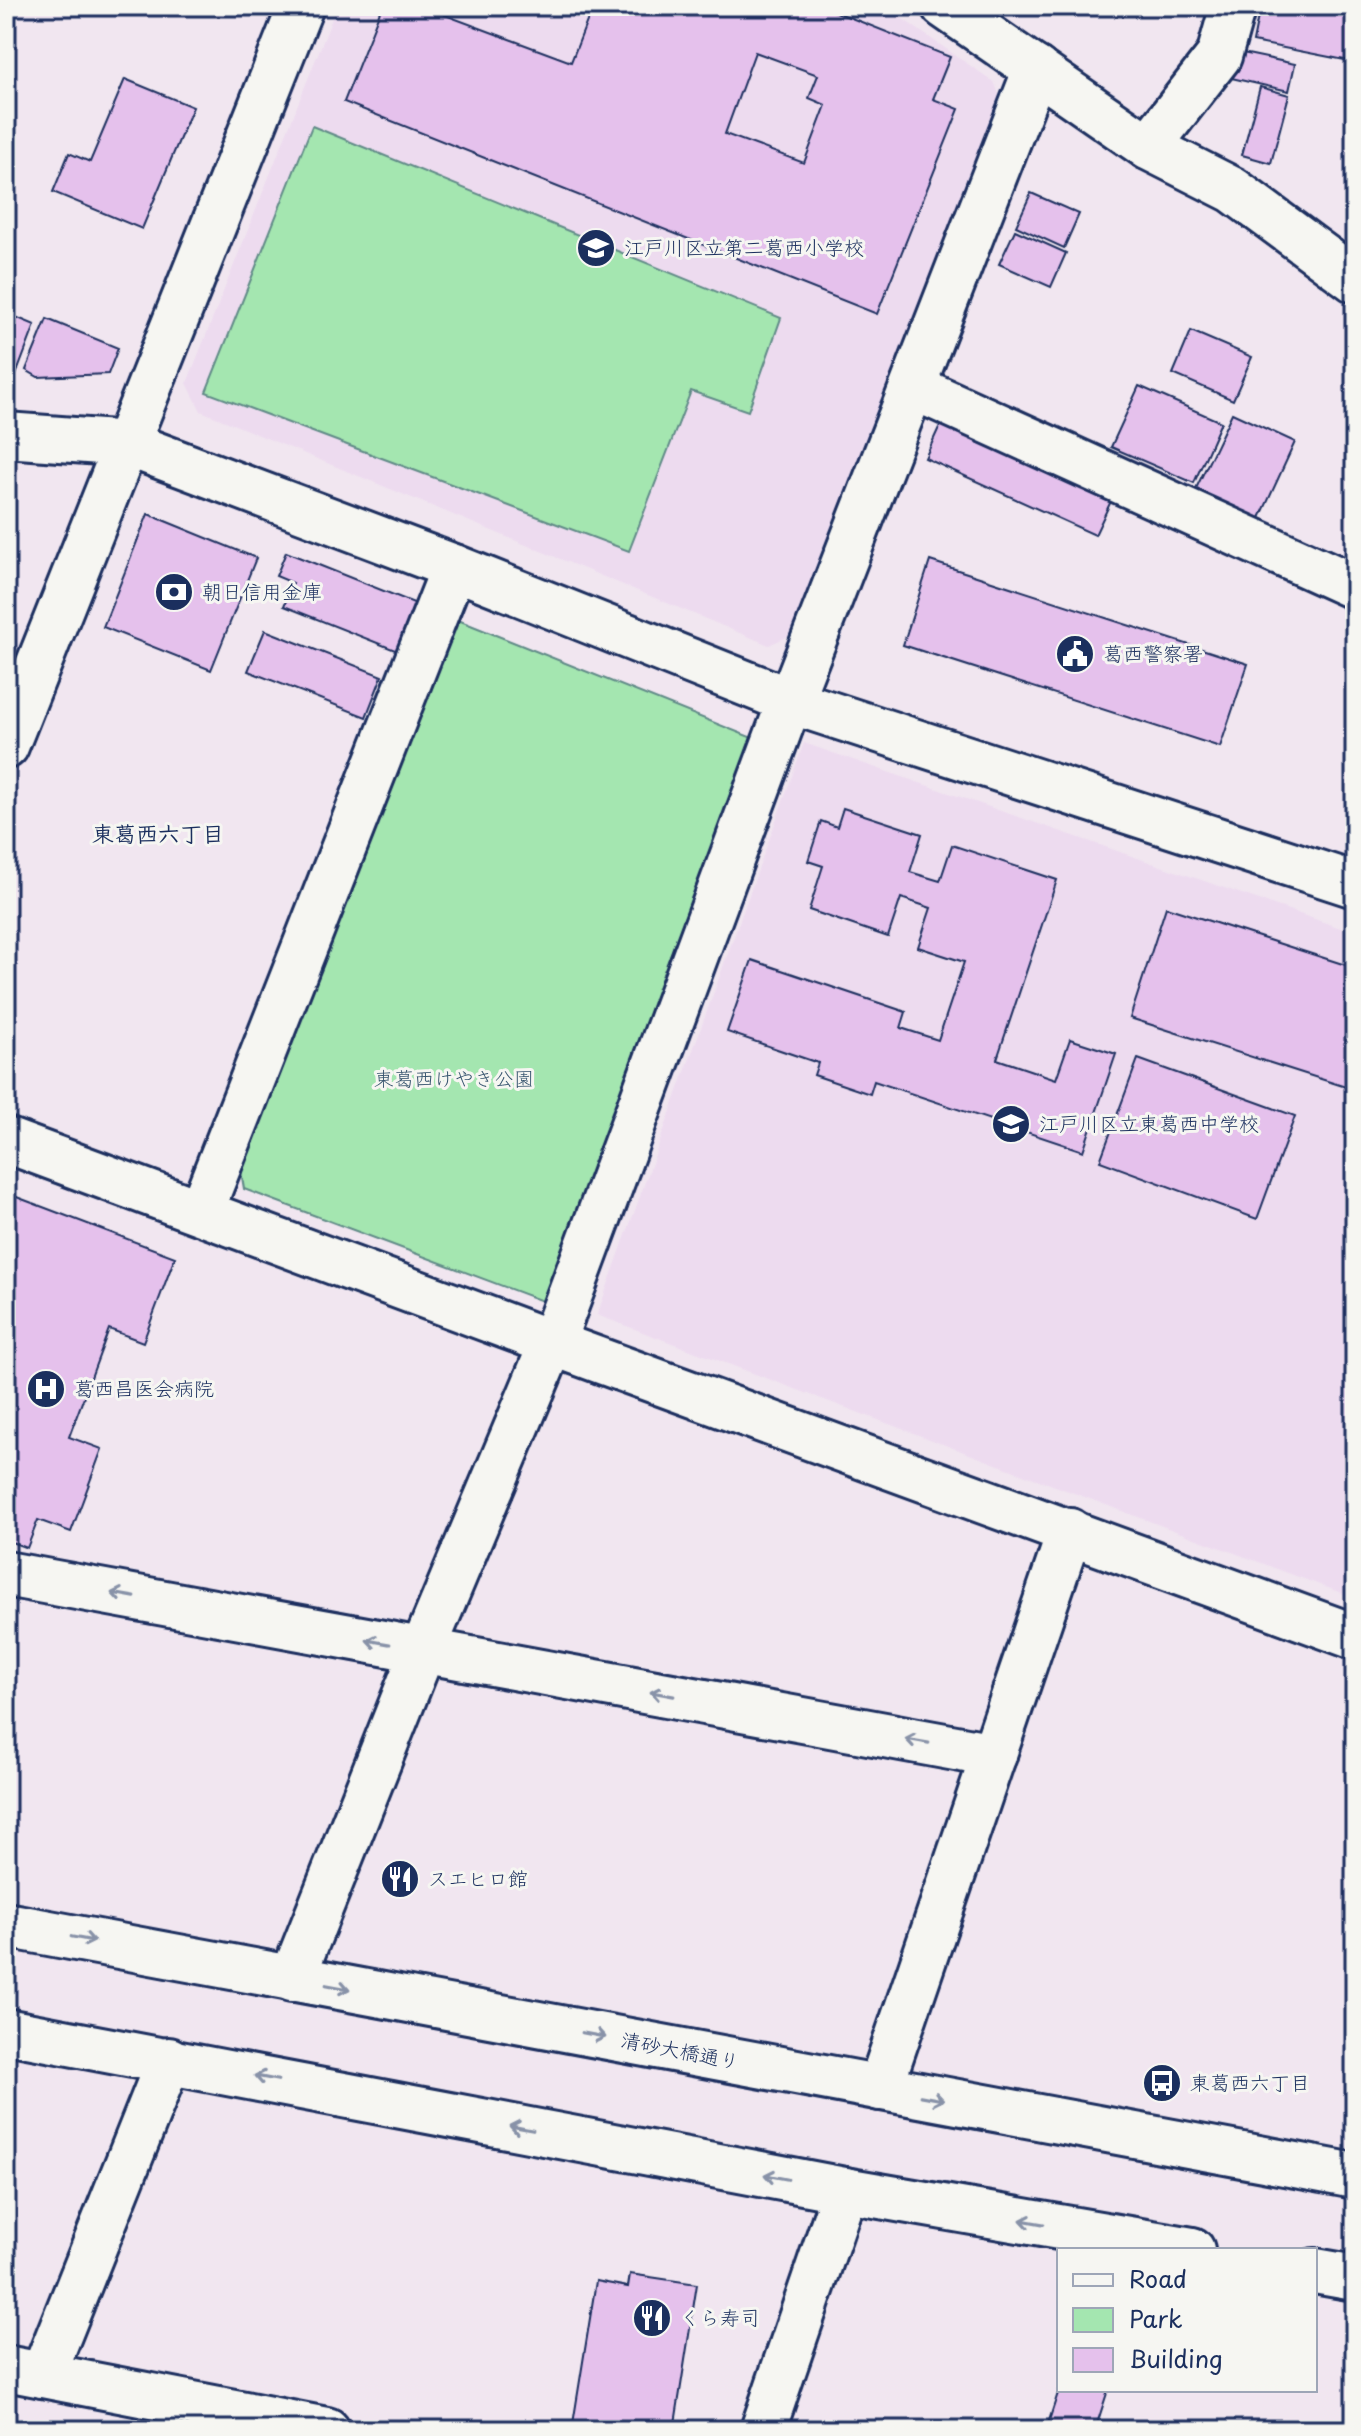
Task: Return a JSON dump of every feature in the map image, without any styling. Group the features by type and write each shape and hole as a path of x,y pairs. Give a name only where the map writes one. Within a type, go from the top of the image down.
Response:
{"street":[{"path":"6,746 301,6"},
{"path":"944,6 1148,147 1233,190 1355,280"},
{"path":"1148,147 1219,56 1233,6"},
{"path":"292,1979 423,1650 552,1343 790,701 1036,69"},
{"path":"913,387 1355,587"},
{"path":"6,435 128,444 454,567 790,701 1355,885"},
{"path":"201,1211 454,567"},
{"path":"6,1140 1355,1637"},
{"path":"880,2088 1070,1531"},
{"path":"6,1574 994,1755"},
{"name":"清砂大橋通り","path":"6,1925 1355,2176"},
{"path":"6,2031 845,2190 1180,2248"},
{"path":"169,2060 24,2372 176,2416 327,2430"},
{"path":"763,2430 845,2190"},
{"path":"1317,2271 1355,2278"}],"shaded area":[{"name":"江戸川区立第二葛西小学校","path":"337,6 884,6 994,82 1006,112 795,633 769,645 201,411 187,383"},
{"name":"江戸川区立東葛西中学校","path":"804,743 1355,933 1355,1598 597,1315"}],"green space":[{"path":"312,126 781,318 748,411 691,391 629,551 206,392"},
{"name":"東葛西けやき公園","path":"458,620 760,741 545,1302 244,1189 241,1171"}],"building":[{"path":"382,6 449,6 445,15 571,62 593,6 821,6 950,57 933,99 959,109 877,314 344,102","holes":["755,52 818,75 809,98 826,105 804,163 725,134"]},
{"path":"1260,6 1331,6 1355,11 1355,62 1253,42"},
{"path":"1233,51 1295,64 1289,91 1227,77"},
{"path":"125,79 193,107 142,229 53,192 69,153 90,162"},
{"path":"1260,87 1289,95 1271,163 1242,155"},
{"path":"1031,193 1079,214 1064,248 1016,226"},
{"path":"1015,230 1066,253 1051,287 999,264"},
{"path":"6,313 35,325 16,375 6,371"},
{"path":"47,319 118,348 108,374 38,377 26,370"},
{"path":"1191,331 1252,357 1233,400 1173,374"},
{"path":"1139,386 1221,422 1194,483 1111,447"},
{"path":"1232,413 1295,442 1255,529 1191,499"},
{"path":"942,421 1112,499 1095,535 925,458"},
{"path":"148,514 256,558 211,670 103,627"},
{"path":"286,552 419,605 400,652 284,606 293,583 276,576"},
{"name":"葛西警察署","path":"930,561 1248,664 1220,747 903,645"},
{"path":"265,630 382,676 366,717 248,671"},
{"path":"843,808 922,834 910,872 940,881 952,845 1057,880 997,1059 1056,1079 1070,1039 1116,1054 1083,1151 874,1081 870,1094 814,1075 818,1063 727,1032 752,960 906,1012 901,1028 938,1040 964,962 918,947 931,908 901,898 888,937 809,910 823,866 808,861 821,821 837,827"},
{"path":"1166,907 1355,968 1355,1090 1130,1018"},
{"path":"1138,1059 1295,1116 1257,1219 1100,1161"},
{"name":"葛西昌医会病院","path":"6,1193 175,1257 143,1342 109,1329 69,1437 102,1449 71,1532 38,1520 27,1548 6,1540"},
{"path":"630,2274 697,2284 674,2430 572,2430 596,2281 628,2287"},
{"path":"1058,2392 1107,2392 1095,2430 1046,2430"}],"place":[{"name":"江戸川区立第二葛西小学校","path":"596,248"},
{"name":"朝日信用金庫","path":"174,592"},
{"name":"葛西警察署","path":"1075,654"},
{"name":"江戸川区立東葛西中学校","path":"1011,1124"},
{"name":"葛西昌医会病院","path":"46,1389"},
{"name":"スエヒロ館","path":"400,1879"},
{"name":"東葛西六丁目","path":"1162,2083"},
{"name":"くら寿司","path":"652,2318"}],"district":[{"name":"東葛西六丁目","path":"158,834"}]}
